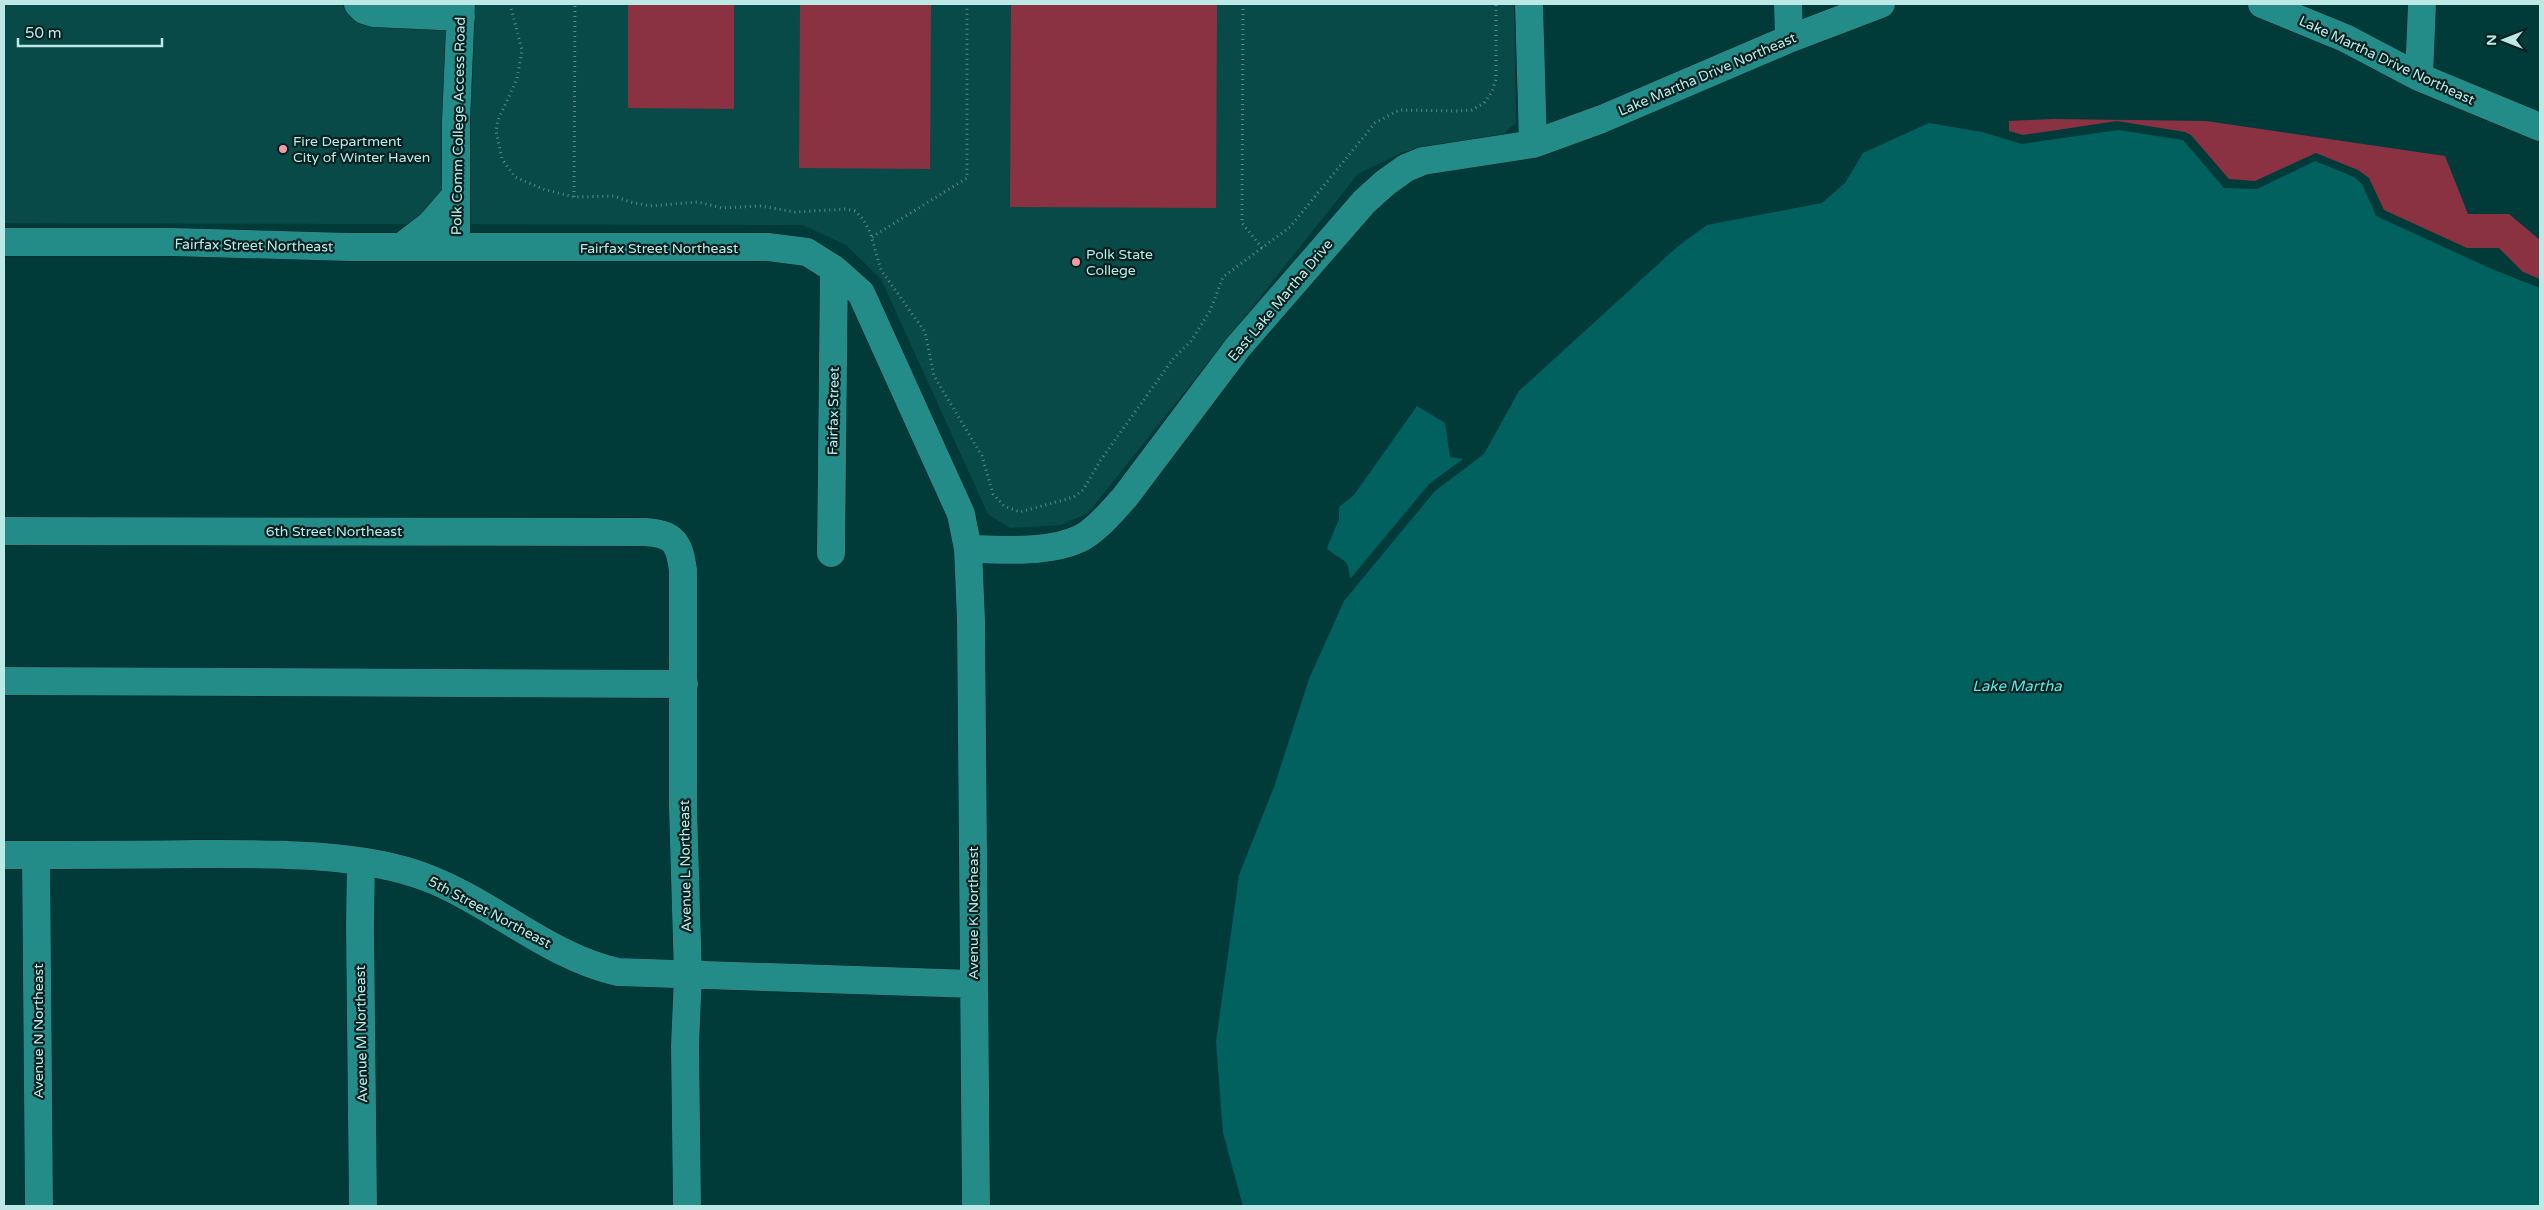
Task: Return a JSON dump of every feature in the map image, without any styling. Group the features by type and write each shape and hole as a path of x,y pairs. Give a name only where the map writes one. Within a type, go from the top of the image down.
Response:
{"street":[{"path":"358,4 364,10 374,13 461,10"},
{"path":"1529,4 1533,144"},
{"path":"1788,4 1789,39"},
{"name":"Lake Martha Drive Northeast","path":"1533,144 1602,119 1789,39 1881,4"},
{"name":"Lake Martha Drive Northeast","path":"2262,4 2345,38 2419,77 2540,127"},
{"path":"2419,77 2422,4"},
{"name":"Polk Comm College Access Road","path":"456,247 456,121 461,10"},
{"name":"East Lake Martha Drive","path":"968,549 1042,548 1080,539 1125,498 1238,346 1341,228 1384,183 1406,168 1423,161 1533,144"},
{"path":"402,247 431,224 456,195"},
{"name":"Fairfax Street Northeast","path":"4,242 402,247 768,247 807,252 834,269 861,293 947,480 961,514 968,549 971,620"},
{"name":"Fairfax Street","path":"832,553 834,269"},
{"name":"6th Street Northeast","path":"4,531 519,531 663,533"},
{"name":"Avenue L Northeast","path":"663,533 675,541 681,554 684,684 683,807 688,976 685,1045 687,1206"},
{"name":"Avenue K Northeast","path":"971,620 976,1206"},
{"path":"4,681 684,684"},
{"name":"5th Street Northeast","path":"4,855 290,855 361,862 424,877 454,890 572,957 602,969 618,972 688,976 973,984"},
{"name":"Avenue N Northeast","path":"36,855 39,1206"},
{"name":"Avenue M Northeast","path":"361,862 363,1206"}],"path":[{"path":"574,197 575,4"},
{"path":"872,236 967,178 967,4"},
{"path":"1242,4 1242,223 1262,248"},
{"path":"1223,277 1290,227 1375,123 1386,115 1399,110 1472,110 1484,103 1492,92 1496,79 1496,4"}],"shaded area":[{"name":"Polk State College","path":"4,4 1514,4 1516,123 1500,136 1403,152 1358,174 1088,513 1061,525 1010,528 988,514 881,279 846,245 803,225 4,223"},
{"path":"628,4 734,4 734,109 628,108"},
{"path":"800,4 931,4 930,169 799,168"},
{"path":"1011,4 1217,4 1216,208 1010,207"},
{"path":"2053,119 2206,121 2445,156 2468,214 2509,214 2540,240 2540,279 2523,272 2499,248 2467,248 2384,210 2369,178 2358,170 2316,153 2255,181 2229,179 2191,135 2185,132 2117,121 2023,135 2009,131 2009,121"}],"water":[{"name":"Lake Martha","path":"1929,123 1982,132 2022,144 2118,130 2183,140 2224,188 2257,189 2315,161 2354,177 2362,184 2376,216 2494,270 2540,288 2540,1206 1243,1206 1223,1133 1216,1042 1239,875 1274,787 1309,679 1344,601 1435,491 1484,454 1519,391 1677,247 1707,225 1822,203 1845,183 1863,153"},
{"path":"1417,406 1445,423 1450,457 1463,459 1429,484 1350,579 1346,562 1327,548 1339,519 1339,507 1354,495"}],"place":[{"name":"Fire Department City of Winter Haven","path":"283,149"},
{"name":"Polk State College","path":"1076,262"}]}
